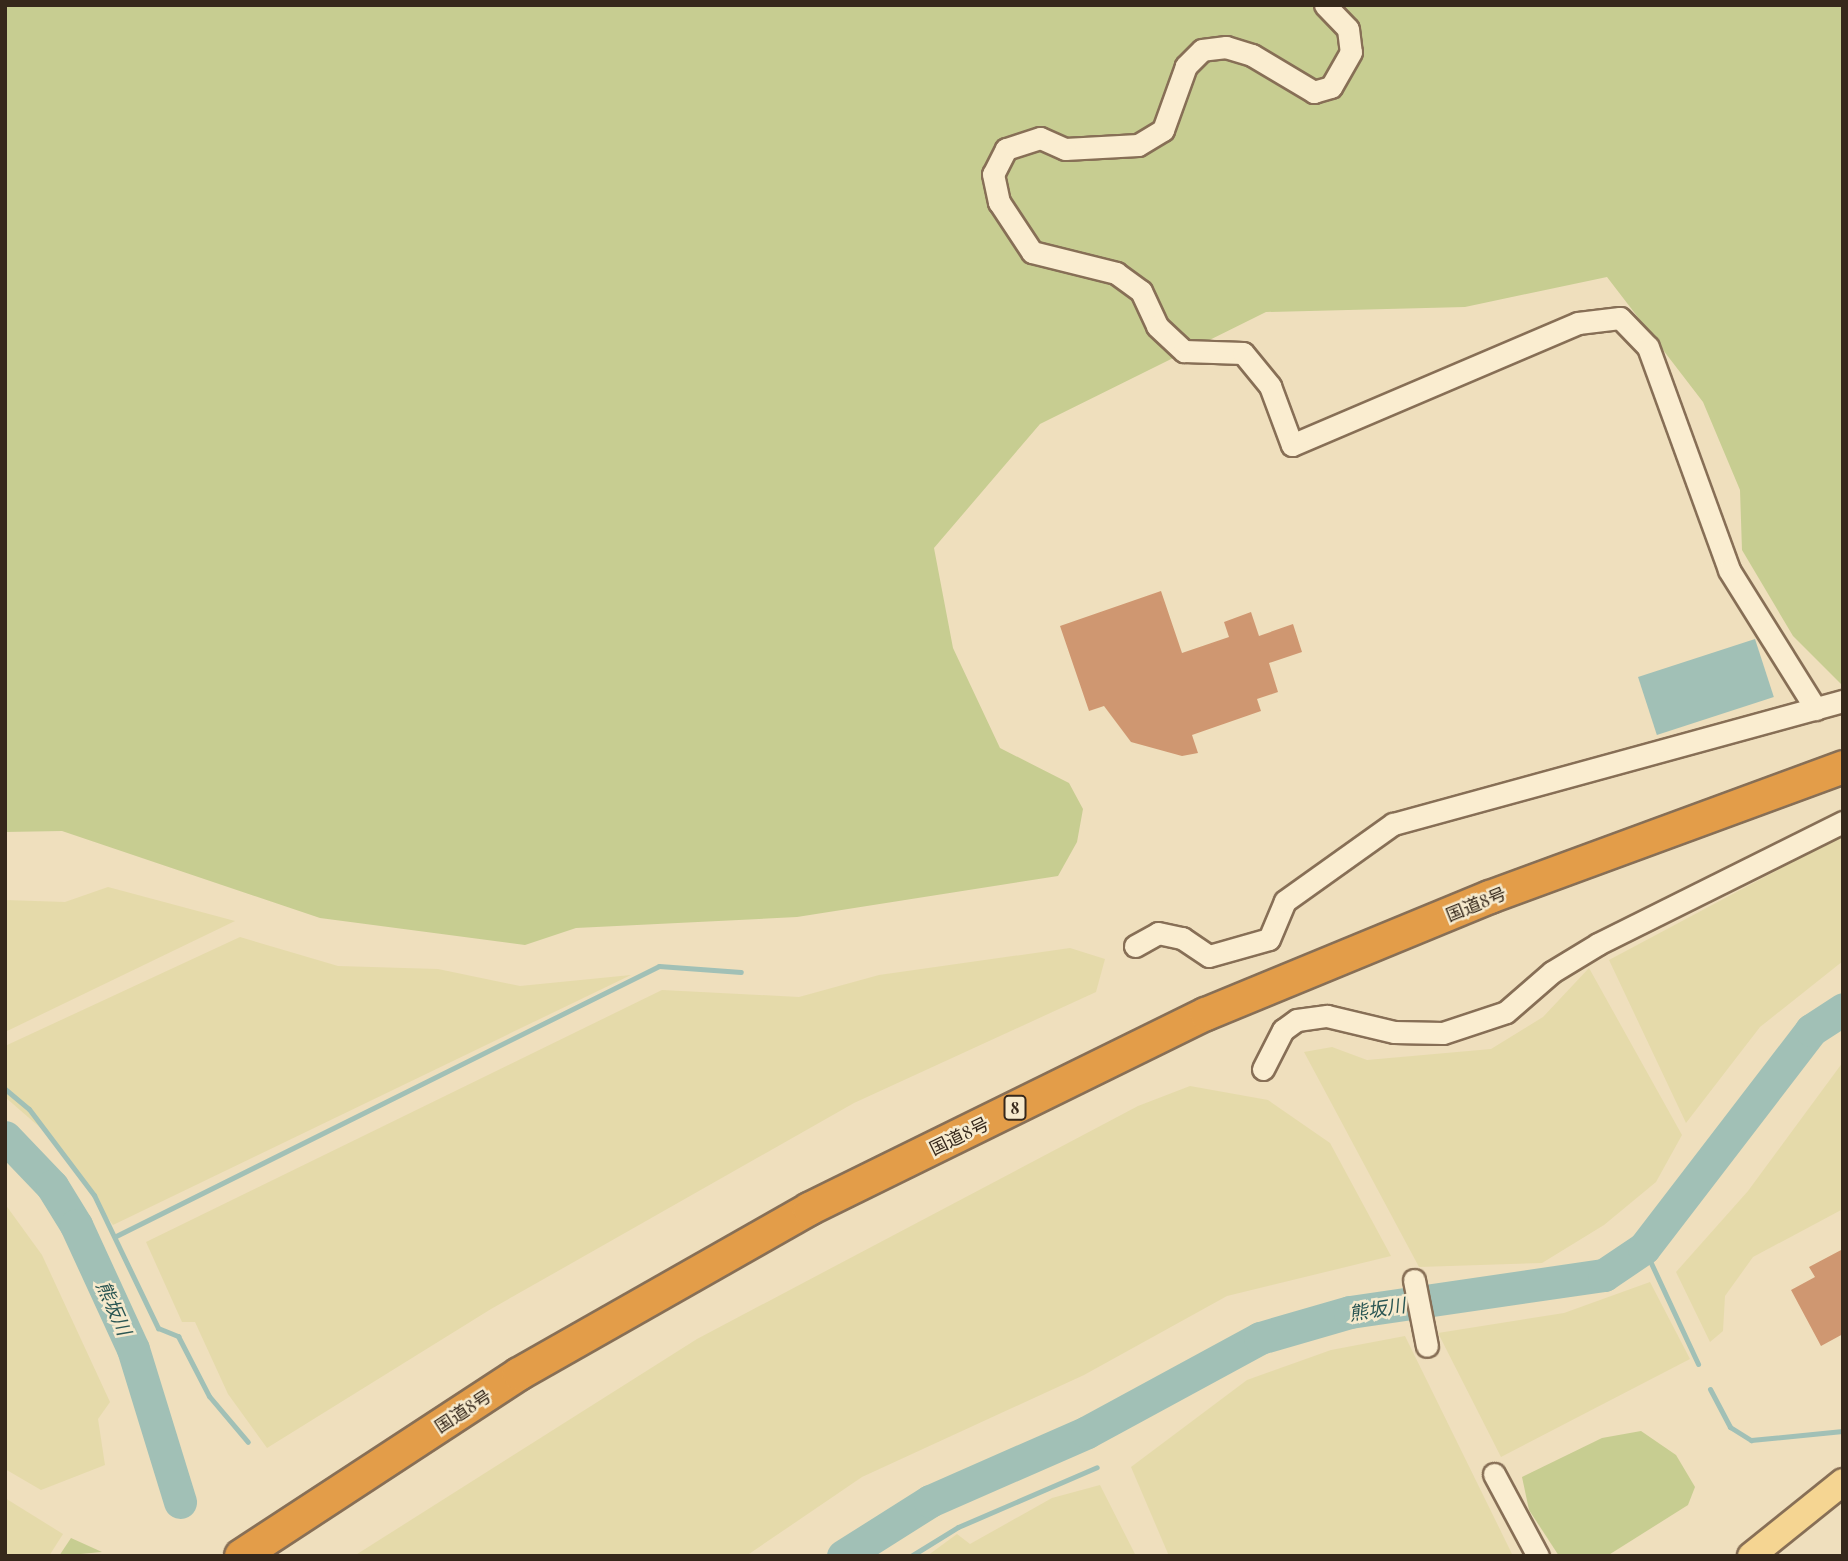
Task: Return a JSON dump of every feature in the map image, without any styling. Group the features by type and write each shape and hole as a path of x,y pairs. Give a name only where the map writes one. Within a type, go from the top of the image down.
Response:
{"highway":[{"name":"国道8号","path":"241,1556 519,1374 834,1197 1206,1014 1490,897 1843,767"}],"main road":[{"path":"1751,1556 1843,1482"}],"street":[{"path":"1325,5 1348,29 1351,52 1331,86 1314,92 1252,55 1202,50 1186,66 1163,130 1138,145 1065,149 1027,140 1006,149 993,174 999,202 1032,252 1116,273 1141,291 1157,326 1184,351 1242,353 1270,386 1292,445 1578,323 1620,318 1648,347 1730,570 1816,709"},
{"path":"1135,946 1158,933 1182,938 1209,956 1269,939 1285,901 1393,824 1843,701"},
{"path":"1263,1069 1283,1030 1297,1020 1327,1016 1394,1032 1443,1033 1506,1012 1598,944 1843,822"},
{"path":"1414,1280 1427,1346"},
{"path":"1493,1474 1538,1556"}],"shaded area":[{"path":"1843,835 1843,961 1760,1027 1686,1123 1609,960"},
{"path":"108,887 235,921 5,1032 5,900 65,902"},
{"path":"240,937 338,966 438,969 520,986 631,975 113,1225 51,1137 5,1097 5,1046"},
{"path":"1070,948 1105,959 1096,992 854,1103 491,1309 267,1448 228,1394 195,1322 182,1322 146,1242 662,990 799,997 879,975"},
{"path":"1589,968 1682,1135 1656,1182 1604,1225 1542,1263 1419,1267 1304,1052 1332,1047 1367,1060 1491,1049 1543,1017"},
{"path":"1843,1062 1843,1209 1753,1257 1725,1296 1723,1331 1710,1342 1676,1272 1748,1191"},
{"path":"1190,1086 1268,1100 1330,1143 1391,1256 1227,1296 1084,1375 862,1477 746,1556 354,1556 697,1339 1138,1106"},
{"path":"5,1204 42,1255 110,1402 98,1419 105,1465 41,1490 5,1469"},
{"path":"1650,1282 1690,1359 1501,1457 1438,1333 1564,1313"},
{"path":"1405,1336 1513,1556 1169,1556 1131,1467 1247,1380 1331,1350"},
{"path":"1100,1485 1136,1556 927,1556 957,1534 970,1544 1052,1498"},
{"path":"5,1498 63,1534 49,1556 5,1556"}],"green space":[{"path":"5,5 1843,5 1843,686 1793,636 1742,550 1740,490 1703,402 1607,277 1465,307 1266,312 1040,424 934,548 953,648 1000,748 1069,783 1083,809 1077,842 1058,876 797,917 576,928 525,945 320,918 62,831 5,832"},
{"path":"1641,1431 1676,1455 1695,1487 1688,1505 1607,1556 1559,1556 1529,1510 1522,1477 1602,1438"},
{"path":"71,1538 102,1552 59,1556"}],"water":[{"path":"1755,639 1774,697 1657,735 1638,677"}],"building":[{"path":"1161,591 1182,653 1229,637 1224,622 1251,612 1259,636 1293,624 1302,652 1269,663 1278,692 1257,699 1261,711 1192,735 1198,753 1182,756 1131,742 1104,706 1089,711 1060,626"},
{"path":"1843,1249 1843,1334 1821,1346 1791,1290 1815,1277 1809,1267"}],"waterway":[{"path":"116,1236 659,966 741,972"},
{"name":"熊坂川","path":"843,1556 930,1501 1087,1432 1260,1338 1350,1312 1604,1275 1644,1248 1811,1030 1843,1009"},
{"path":"5,1089 29,1109 94,1195 158,1328 178,1336 209,1396 248,1442"},
{"name":"熊坂川","path":"5,1137 52,1186 76,1225 133,1349 180,1502"},
{"path":"1644,1248 1698,1364"},
{"path":"1710,1389 1730,1427 1751,1440 1843,1431"},
{"path":"911,1556 958,1527 1097,1467"}]}
